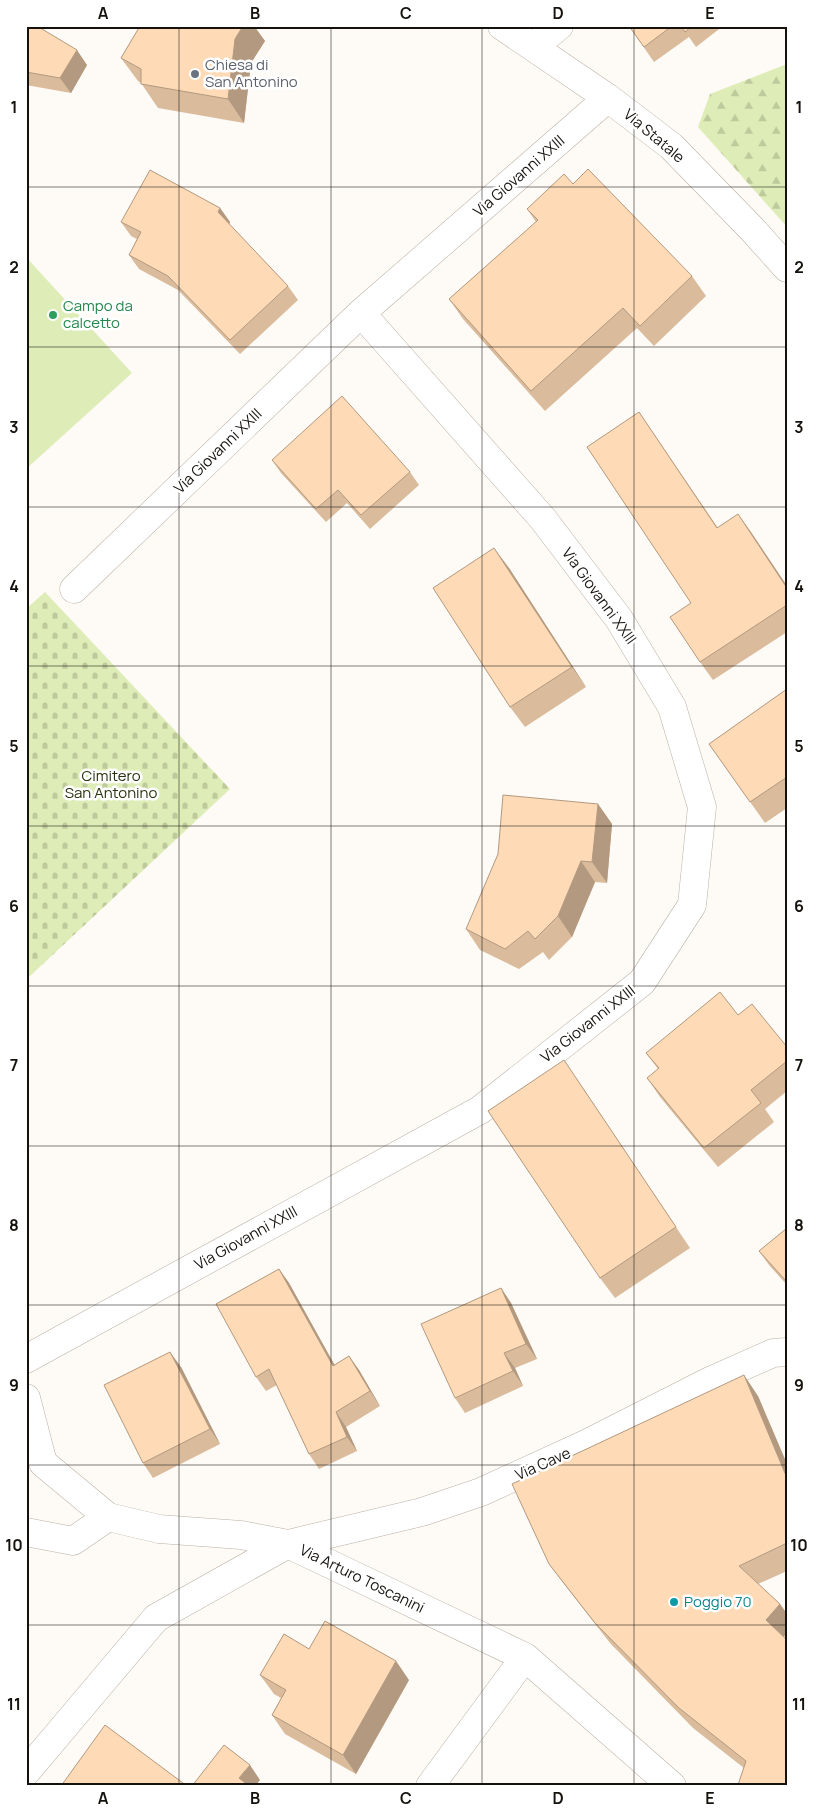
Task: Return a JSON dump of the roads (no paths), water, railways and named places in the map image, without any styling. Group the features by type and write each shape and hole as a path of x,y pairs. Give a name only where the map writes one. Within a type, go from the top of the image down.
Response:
{"street":[{"name":"Via Statale","path":"502,26 608,98 671,146 787,268"},
{"path":"533,46 559,26"},
{"name":"Via Giovanni XXIII","path":"74,589 361,312 608,98"},
{"name":"Via Giovanni XXIII","path":"26,1359 480,1110 642,982 692,905 702,807 672,707 619,619 542,519 361,312"},
{"name":"Via Cave","path":"288,1544 422,1512 481,1492 586,1444 710,1381 773,1353 787,1352"},
{"path":"26,1398 43,1463 108,1517 159,1529 241,1535 288,1544"},
{"path":"26,1532 73,1541 108,1517"},
{"name":"Via Arturo Toscanini","path":"26,1772 156,1618 288,1544 525,1657 672,1786"},
{"path":"430,1786 525,1657"}],"place":[{"name":"Chiesa di San Antonino","path":"195,74"},
{"name":"Campo da calcetto","path":"53,315"},
{"name":"Poggio 70","path":"674,1602"}],"park label":[{"name":"Cimitero San Antonino","path":"111,784"}]}
